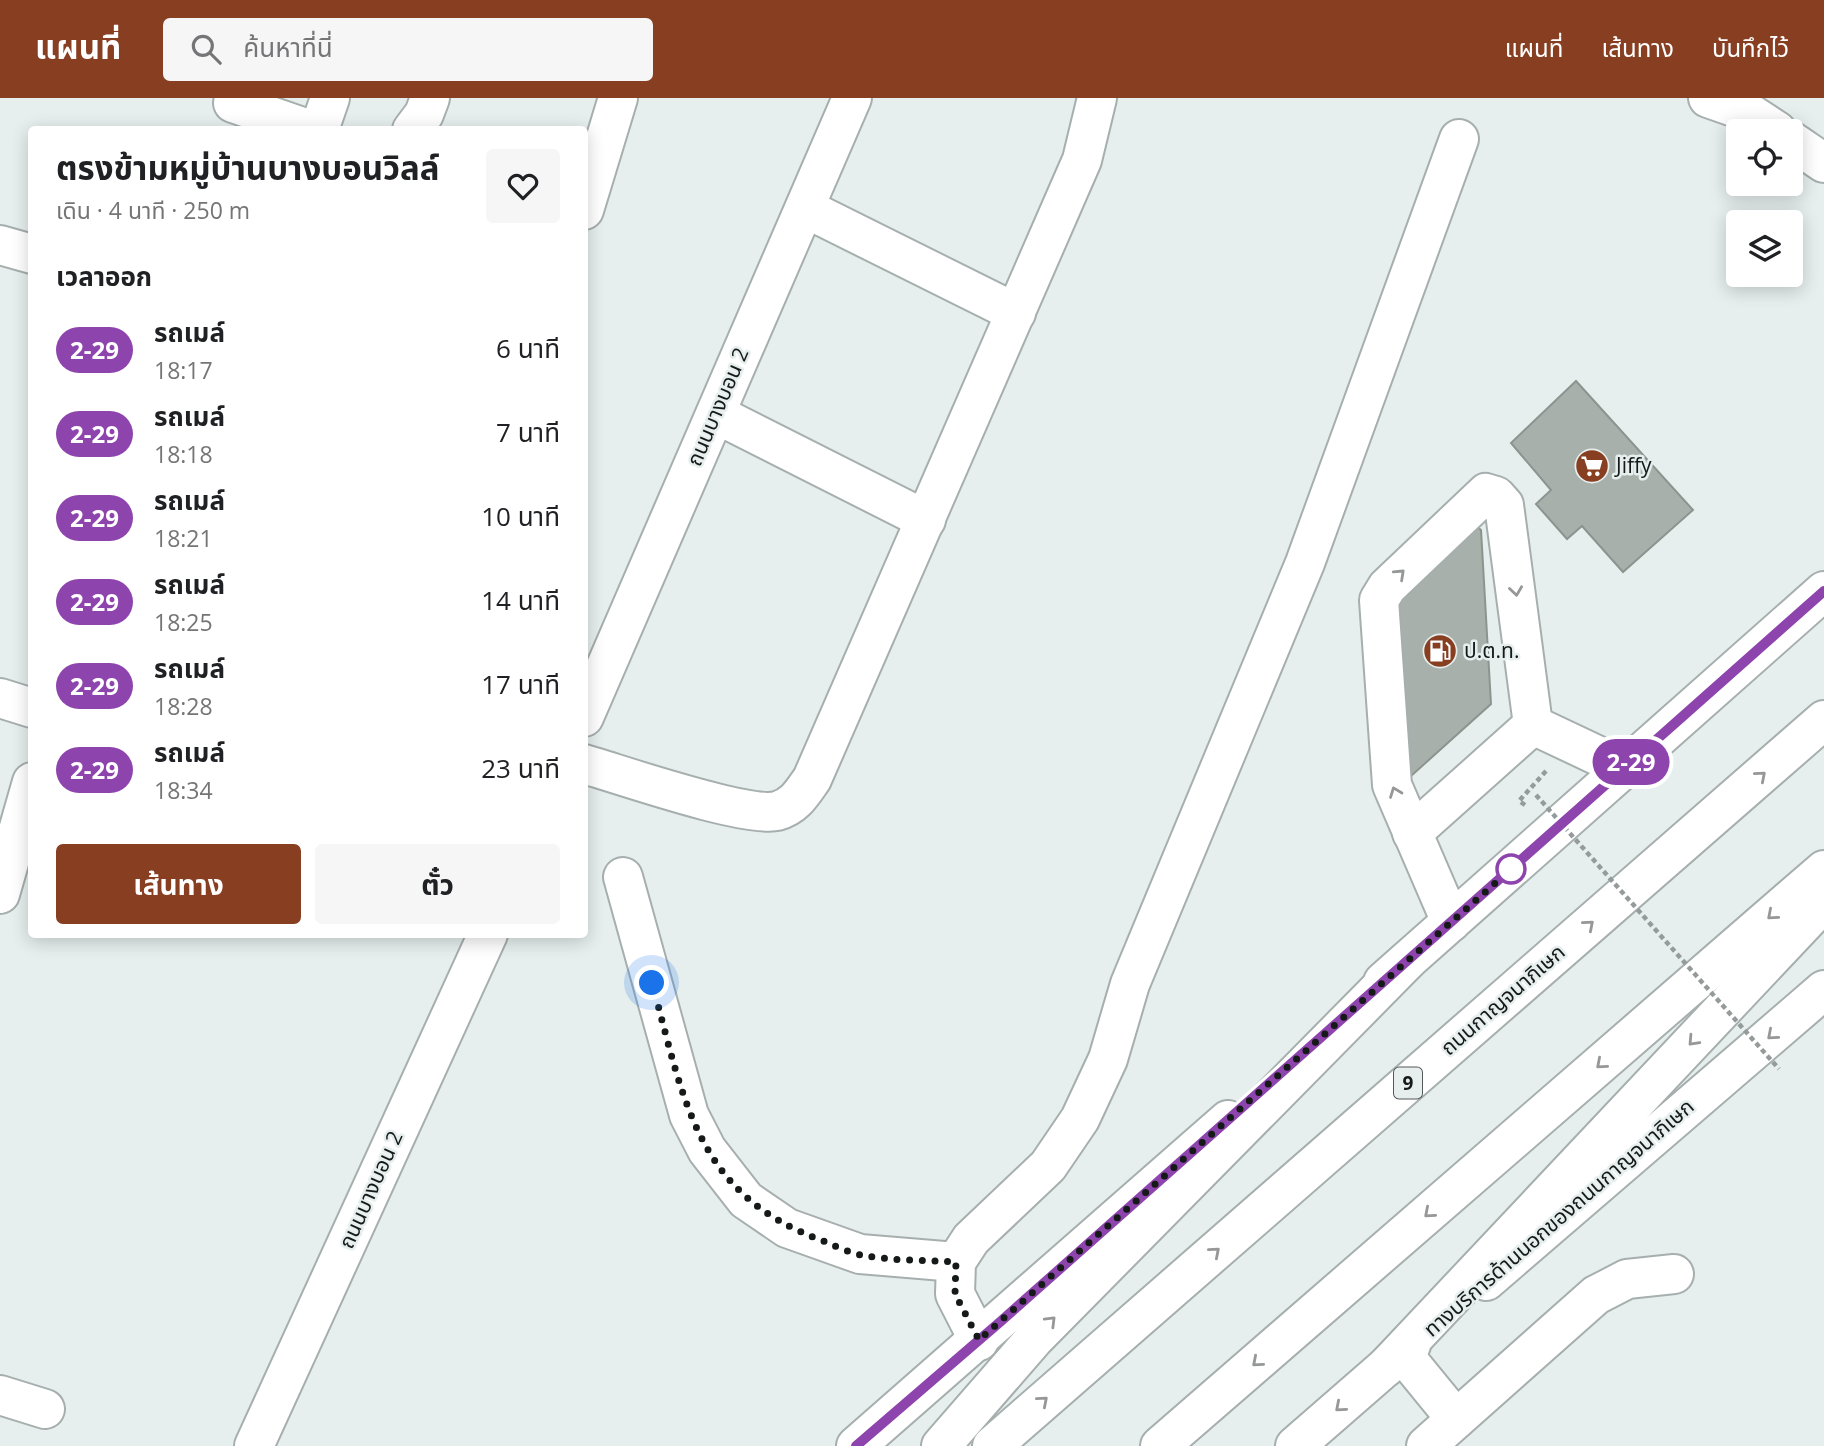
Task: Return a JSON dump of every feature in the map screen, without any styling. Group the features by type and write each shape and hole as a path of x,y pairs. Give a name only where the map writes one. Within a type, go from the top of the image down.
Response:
{"main road":[{"path":"320,126 330,98"},
{"path":"415,126 424,114 430,98"},
{"path":"588,197 618,98"},
{"name":"ถนนบางบอน 2","path":"588,708 852,98"},
{"path":"588,765 743,808 776,811 797,802 812,779 1082,160 1097,98"},
{"path":"1708,98 1748,112 1759,119"},
{"path":"231,110 295,126"},
{"path":"979,1340 955,1294 956,1262 971,1239 1048,1166 1080,1119 1108,1059 1130,984 1305,563 1459,139"},
{"path":"1803,149 1824,163"},
{"path":"805,208 1016,313"},
{"path":"0,245 28,253"},
{"path":"716,414 926,520"},
{"path":"1451,922 1392,785 1378,600 1387,587 1486,493 1496,496 1504,505 1534,725"},
{"path":"856,1446 1824,591"},
{"path":"0,698 28,707"},
{"name":"ถนนกาญจนาภิเษก","path":"992,1446 1824,720"},
{"path":"1534,725 1624,768"},
{"path":"1412,833 1534,725"},
{"path":"0,894 28,796"},
{"path":"1160,1446 1824,870"},
{"path":"622,877 689,1115 707,1150 746,1200 787,1228 860,1255 956,1262"},
{"path":"1456,1419 1394,1360 1824,902"},
{"name":"ถนนบางบอน 2","path":"254,1446 486,938"},
{"path":"941,1446 1034,1339 1407,961"},
{"name":"ทางบริการด้านนอกของถนนกาญจนาภิเษก","path":"1295,1446 1824,990"},
{"path":"1426,1446 1596,1295 1627,1279 1674,1274"},
{"path":"0,1395 45,1409"}],"path":[{"path":"1552,765 1519,801 1524,806 1536,795 1779,1069"}],"building":[{"name":"Jiffy","path":"1576,381 1693,510 1623,572 1582,526 1567,539 1536,504 1551,490 1511,443"},
{"name":"ป.ต.ท.","path":"1476,526 1481,530 1491,704 1411,776 1389,598"}],"bus line":[{"name":"2-29","path":"856,1446 1000,1322 1824,591"}],"place":[{"name":"Jiffy","path":"1592,466"},
{"name":"ป.ต.ท.","path":"1440,651"}],"route":[{"path":"652,983 689,1115 707,1150 746,1200 787,1228 860,1255 956,1262 955,1294 979,1340 1518,863 1511,869"}]}
